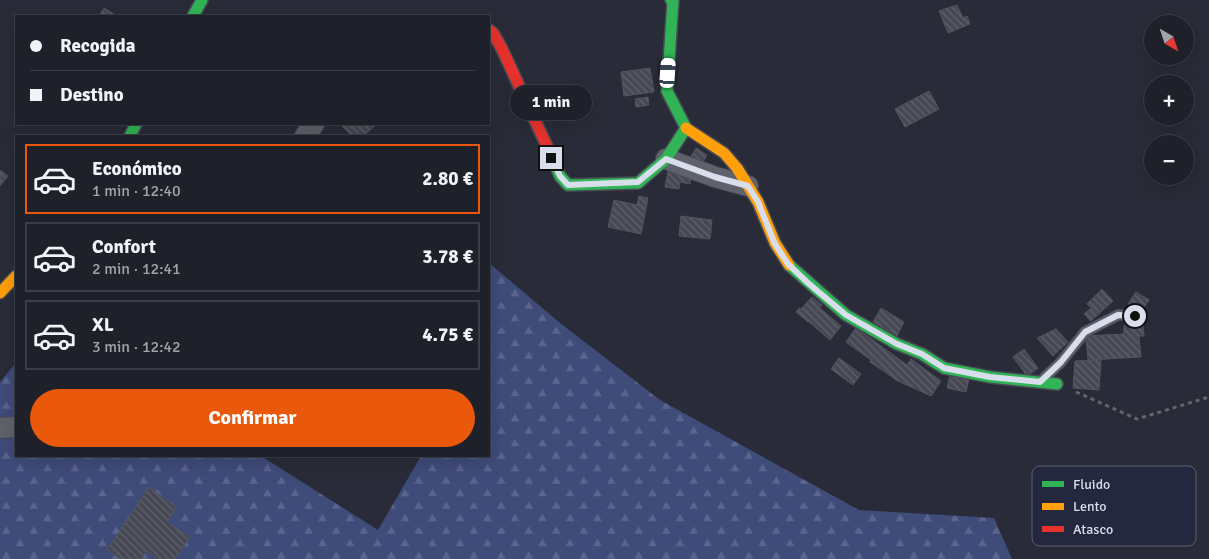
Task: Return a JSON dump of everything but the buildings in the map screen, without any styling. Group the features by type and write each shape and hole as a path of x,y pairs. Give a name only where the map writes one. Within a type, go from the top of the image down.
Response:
{"main road":[{"path":"194,15 202,0"},
{"path":"674,0 667,91 686,128 724,153 737,168 758,202 775,244 788,264 846,315 897,344 922,354 944,368 990,377 1058,384"},
{"path":"490,31 502,49 560,176 568,185 638,182 666,159 686,128"},
{"path":"0,293 15,277"}],"street":[{"path":"666,159 715,177 748,186"},
{"path":"0,428 15,427"}],"lane":[{"path":"1040,382 1061,362 1085,332 1118,315 1135,316"}],"path":[{"path":"1058,384 1137,419 1209,397"}],"green space":[{"path":"490,264 560,323 660,400 859,510 994,518 1012,559 0,559 0,382 15,364 15,457 263,457 378,530 420,457 490,457"}],"traffic: fast":[{"path":"194,15 202,0"},
{"path":"551,155 560,176 568,185 638,183 666,159 686,128 667,91 673,1 671,0"},
{"path":"130,135 136,125"},
{"path":"789,265 846,315 897,344 922,354 944,368 990,377 1057,384"}],"traffic: slow":[{"path":"686,128 724,153 737,168 758,202 775,243 789,265"},
{"path":"0,293 15,277"}],"traffic: jam":[{"path":"490,31 502,49 551,155"}],"route":[{"path":"551,158 560,176 568,185 638,182 666,159 715,177 748,186 758,202 775,244 788,264 808,283 846,315 897,344 922,354 944,368 990,377 1040,382 1061,362 1085,332 1118,315 1135,316"}]}
